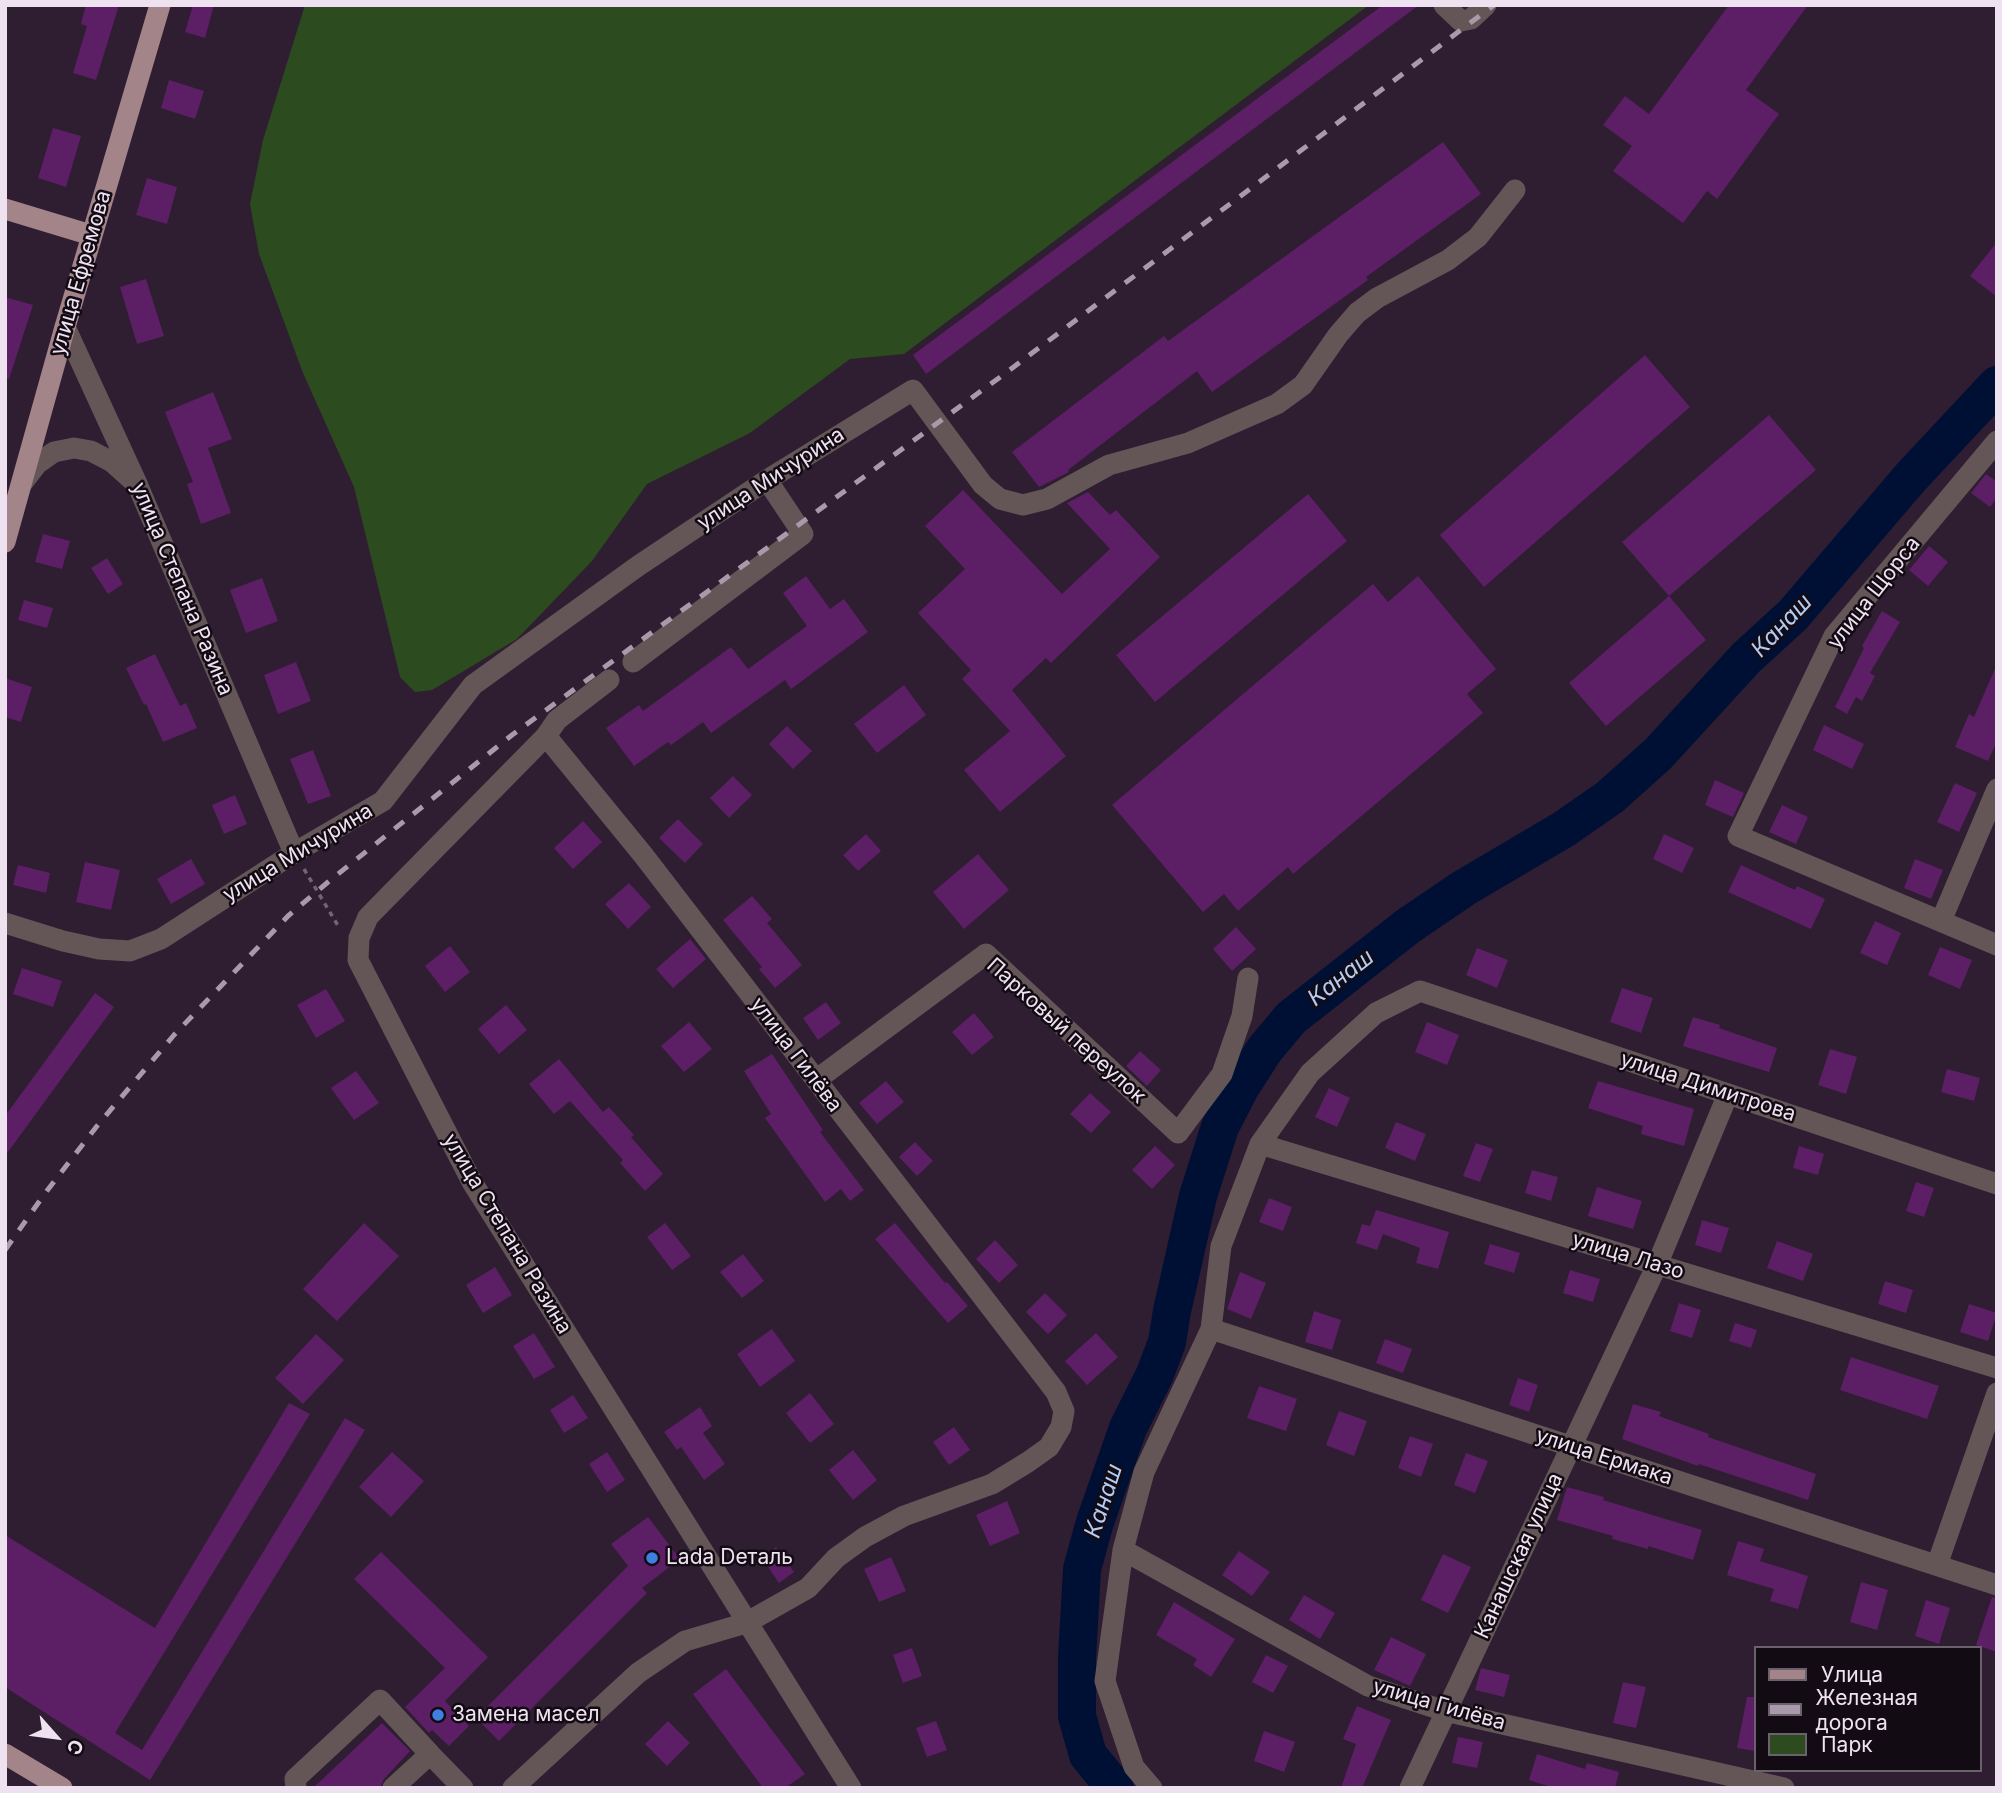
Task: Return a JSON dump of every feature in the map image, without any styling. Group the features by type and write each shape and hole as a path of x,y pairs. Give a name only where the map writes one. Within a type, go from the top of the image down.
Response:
{"main road":[{"name":"улица Ефремова","path":"5,542 91,235 160,5"},
{"path":"5,209 91,235"},
{"path":"5,1754 62,1788"}],"street":[{"path":"1444,5 1461,21 1471,19 1486,5"},
{"name":"улица Мичурина","path":"5,923 99,949 130,951 161,939 294,853 383,801 473,685 638,566 767,480 914,390 983,485 1000,499 1023,505 1047,499 1109,465 1188,443 1277,404 1303,385 1357,313 1377,298 1448,260 1478,237 1515,190"},
{"name":"улица Степана Разина","path":"65,327 138,486 294,853"},
{"name":"улица Щорса","path":"1941,921 1738,836 1834,636 1997,441"},
{"path":"23,482 37,464 54,452 74,448 91,451 112,462 138,486"},
{"path":"633,662 803,534 767,480"},
{"path":"358,960 359,938 368,917 546,736 557,720 609,680"},
{"name":"улица Гилёва","path":"546,736 644,856 1056,1392 1064,1411 1061,1427 1049,1447 992,1484 904,1516 865,1537 836,1558 808,1588 746,1623"},
{"path":"1997,789 1941,921 1997,945"},
{"name":"Парковый переулок","path":"816,1080 986,954 1178,1133 1222,1074 1242,1016 1248,978"},
{"name":"улица Степана Разина","path":"358,960 471,1182 851,1788"},
{"name":"улица Димитрова","path":"1260,1144 1310,1073 1376,1013 1420,991 1997,1184"},
{"name":"Канашская улица","path":"1410,1788 1657,1265 1728,1094"},
{"path":"1152,1788 1135,1767 1105,1681 1123,1550 1144,1472 1211,1329 1221,1246 1260,1144"},
{"name":"улица Лазо","path":"1260,1144 1997,1367"},
{"name":"улица Ермака","path":"1211,1329 1997,1585"},
{"path":"1937,1565 1997,1393"},
{"name":"улица Гилёва","path":"1123,1550 1368,1686 1445,1711 1784,1788"},
{"path":"513,1788 638,1673 685,1641 746,1623"},
{"path":"296,1788 295,1779 380,1700 463,1788"},
{"path":"393,1788 430,1754"}],"path":[{"path":"294,853 358,960"}],"green space":[{"path":"305,5 1369,5 904,354 850,359 750,433 647,484 592,561 517,639 432,690 415,692 400,677 354,487 303,373 259,254 250,204 263,140"}],"building":[{"path":"86,5 119,5 96,80 73,73 87,26 81,24"},
{"path":"193,5 214,5 205,38 185,32"},
{"path":"1383,5 1419,5 926,374 913,355"},
{"path":"1729,5 1808,5 1746,90 1779,114 1717,199 1707,191 1683,223 1613,171 1632,146 1603,125 1625,96 1649,114"},
{"path":"169,80 204,91 195,119 161,108"},
{"path":"53,128 81,136 66,187 38,178"},
{"path":"1443,142 1481,194 1366,277 1368,280 1212,392 1197,371 1068,470 1069,472 1039,487 1012,452 1164,336 1168,341"},
{"path":"147,178 177,187 167,224 136,215"},
{"path":"1997,242 1997,297 1970,276"},
{"path":"146,279 164,336 137,344 120,287"},
{"path":"5,297 33,305 9,379 5,379"},
{"path":"1645,355 1690,407 1484,587 1440,535"},
{"path":"213,392 232,439 208,448 231,513 201,524 187,484 193,482 165,412"},
{"path":"1769,415 1816,470 1669,596 1622,542"},
{"path":"1986,474 1997,482 1997,498 1990,507 1971,493"},
{"path":"963,490 1062,594 1110,549 1067,503 1088,492 1110,515 1116,510 1160,557 1051,663 1046,658 1012,690 1066,756 1000,812 964,770 1010,731 962,679 971,670 918,613 965,569 925,526"},
{"path":"1308,494 1347,541 1155,702 1116,655"},
{"path":"43,534 70,541 62,569 35,562"},
{"path":"1929,546 1948,562 1928,586 1909,570"},
{"path":"107,558 123,584 108,594 91,568"},
{"path":"806,576 830,609 844,599 868,632 791,689 785,680 711,733 703,722 671,745 668,742 634,766 606,728 639,705 643,711 731,647 748,669 807,626 783,593"},
{"path":"1418,576 1496,669 1467,694 1483,713 1293,874 1288,867 1238,911 1224,894 1203,912 1112,805 1373,584 1388,602"},
{"path":"262,578 278,621 246,633 230,590"},
{"path":"1669,596 1706,640 1606,726 1569,683"},
{"path":"24,600 53,608 47,628 18,620"},
{"path":"1882,611 1900,622 1870,673 1875,676 1862,701 1856,697 1847,714 1835,707 1864,648 1862,646"},
{"path":"155,654 180,706 186,703 197,728 163,742 126,668"},
{"path":"296,662 311,701 278,714 264,675"},
{"path":"1997,664 1997,741 1988,761 1955,747 1969,714 1974,717"},
{"path":"5,678 32,687 21,722 5,717"},
{"path":"904,685 926,715 877,753 854,724"},
{"path":"1824,725 1864,744 1852,769 1813,750"},
{"path":"787,726 812,751 793,769 769,744"},
{"path":"313,750 331,796 308,804 290,759"},
{"path":"733,776 752,795 729,818 710,798"},
{"path":"1715,780 1744,793 1733,817 1705,805"},
{"path":"1955,783 1977,793 1959,832 1937,822"},
{"path":"235,795 247,824 224,834 212,805"},
{"path":"1782,805 1808,817 1796,844 1769,832"},
{"path":"678,819 703,844 685,863 659,838"},
{"path":"583,821 602,842 573,869 554,848"},
{"path":"866,834 881,851 858,871 843,855"},
{"path":"1664,834 1694,848 1682,873 1653,859"},
{"path":"978,854 1009,890 964,929 933,892"},
{"path":"191,859 205,884 171,904 157,879"},
{"path":"1915,859 1943,870 1931,899 1904,888"},
{"path":"85,862 120,870 111,910 76,902"},
{"path":"18,865 50,873 46,893 13,885"},
{"path":"1741,865 1795,890 1797,886 1825,899 1811,929 1728,892"},
{"path":"629,883 651,907 628,929 605,904"},
{"path":"752,896 772,919 767,923 802,965 775,988 759,969 762,967 723,920"},
{"path":"1875,921 1901,933 1887,965 1860,953"},
{"path":"1236,927 1256,949 1232,971 1213,949"},
{"path":"690,939 706,959 673,988 656,969"},
{"path":"450,946 470,972 445,992 425,966"},
{"path":"1940,947 1972,960 1960,989 1928,975"},
{"path":"1477,948 1508,960 1497,988 1466,975"},
{"path":"22,968 62,981 53,1007 13,994"},
{"path":"1622,988 1653,998 1641,1033 1610,1022"},
{"path":"326,989 345,1021 316,1038 297,1005"},
{"path":"95,993 114,1007 5,1156 5,1116"},
{"path":"826,1002 841,1023 818,1040 803,1018"},
{"path":"506,1005 527,1030 499,1054 478,1029"},
{"path":"974,1013 994,1037 972,1055 952,1032"},
{"path":"1693,1017 1777,1048 1769,1072 1683,1046"},
{"path":"689,1022 712,1049 684,1072 661,1046"},
{"path":"1427,1022 1459,1035 1447,1065 1415,1052"},
{"path":"1830,1049 1857,1057 1846,1094 1818,1085"},
{"path":"1140,1051 1161,1070 1147,1086 1126,1066"},
{"path":"772,1054 823,1130 820,1132 864,1190 850,1201 841,1189 825,1202 765,1118 771,1114 744,1071"},
{"path":"559,1059 603,1112 609,1107 663,1174 645,1191 620,1163 623,1160 570,1101 554,1114 529,1084"},
{"path":"1947,1069 1980,1078 1974,1101 1941,1092"},
{"path":"356,1071 379,1103 354,1120 331,1088"},
{"path":"886,1081 904,1102 877,1124 859,1103"},
{"path":"1598,1081 1694,1109 1684,1146 1641,1134 1643,1126 1588,1108"},
{"path":"1329,1088 1350,1098 1337,1127 1315,1117"},
{"path":"1090,1093 1111,1112 1091,1133 1070,1114"},
{"path":"1396,1122 1426,1134 1415,1161 1385,1148"},
{"path":"915,1142 933,1161 917,1176 899,1157"},
{"path":"1476,1143 1493,1149 1480,1182 1463,1176"},
{"path":"1155,1146 1175,1165 1152,1189 1132,1170"},
{"path":"1799,1146 1824,1154 1818,1175 1793,1168"},
{"path":"1532,1170 1558,1177 1551,1201 1525,1193"},
{"path":"1916,1182 1934,1188 1924,1217 1906,1211"},
{"path":"1597,1187 1642,1201 1633,1229 1588,1216"},
{"path":"1269,1198 1292,1207 1283,1231 1259,1222"},
{"path":"1376,1210 1449,1232 1438,1269 1416,1263 1420,1248 1383,1234 1377,1250 1356,1243 1362,1224 1370,1226"},
{"path":"1702,1220 1729,1228 1721,1253 1695,1245"},
{"path":"364,1223 399,1256 337,1321 303,1289"},
{"path":"665,1223 691,1256 672,1270 647,1237"},
{"path":"895,1223 968,1306 948,1323 875,1239"},
{"path":"995,1240 1018,1265 999,1283 976,1259"},
{"path":"1777,1241 1813,1254 1803,1281 1767,1268"},
{"path":"1490,1244 1520,1253 1514,1273 1484,1264"},
{"path":"743,1254 764,1281 742,1298 720,1272"},
{"path":"495,1267 512,1295 483,1313 466,1285"},
{"path":"1570,1270 1600,1279 1593,1302 1563,1293"},
{"path":"1240,1272 1266,1283 1251,1319 1227,1309"},
{"path":"1885,1281 1913,1290 1906,1313 1878,1304"},
{"path":"1045,1293 1067,1315 1048,1334 1026,1312"},
{"path":"1679,1303 1701,1310 1692,1338 1670,1331"},
{"path":"1969,1304 1997,1313 1988,1341 1960,1332"},
{"path":"1314,1311 1341,1320 1332,1350 1305,1342"},
{"path":"1735,1323 1757,1330 1751,1348 1729,1341"},
{"path":"772,1329 795,1361 760,1387 737,1354"},
{"path":"534,1333 555,1367 534,1379 513,1346"},
{"path":"1096,1333 1118,1357 1087,1385 1065,1361"},
{"path":"316,1334 344,1360 303,1404 275,1378"},
{"path":"1385,1339 1412,1349 1403,1373 1376,1363"},
{"path":"1851,1357 1939,1386 1927,1419 1840,1390"},
{"path":"1518,1378 1538,1385 1529,1412 1509,1405"},
{"path":"1259,1386 1297,1399 1286,1431 1247,1418"},
{"path":"810,1393 834,1424 810,1443 786,1413"},
{"path":"573,1395 588,1418 564,1433 550,1410"},
{"path":"289,1403 310,1414 115,1733 142,1750 345,1418 365,1430 150,1780 5,1687 5,1535 155,1628"},
{"path":"1633,1404 1661,1412 1659,1416 1709,1434 1708,1437 1816,1474 1808,1500 1622,1439"},
{"path":"700,1407 712,1426 703,1433 725,1464 704,1480 681,1447 677,1450 664,1432"},
{"path":"1339,1411 1367,1421 1354,1456 1326,1445"},
{"path":"954,1427 970,1450 949,1465 933,1442"},
{"path":"1410,1436 1433,1444 1421,1477 1398,1468"},
{"path":"853,1450 877,1480 853,1500 829,1470"},
{"path":"392,1452 424,1481 391,1517 359,1487"},
{"path":"607,1452 625,1480 607,1492 589,1464"},
{"path":"1466,1453 1488,1461 1475,1493 1454,1485"},
{"path":"1567,1487 1702,1530 1693,1560 1648,1546 1648,1549 1612,1539 1613,1536 1557,1520"},
{"path":"1007,1501 1020,1533 990,1546 976,1515"},
{"path":"648,1517 680,1559 642,1588 647,1593 499,1741 476,1718 628,1566 611,1544"},
{"path":"1738,1541 1764,1549 1760,1561 1808,1576 1798,1609 1770,1601 1774,1589 1727,1575"},
{"path":"776,1547 794,1572 779,1583 762,1558"},
{"path":"1239,1551 1270,1572 1252,1596 1222,1575"},
{"path":"381,1552 488,1657 445,1701 469,1726 449,1746 432,1730 429,1733 405,1707 445,1668 354,1579"},
{"path":"1443,1554 1471,1567 1448,1613 1421,1600"},
{"path":"891,1557 906,1591 879,1602 864,1569"},
{"path":"1861,1582 1888,1590 1877,1630 1850,1622"},
{"path":"1304,1595 1335,1613 1320,1639 1289,1620"},
{"path":"1992,1597 1997,1598 1997,1652 1976,1645"},
{"path":"1926,1600 1950,1608 1939,1644 1915,1636"},
{"path":"1174,1602 1235,1639 1211,1677 1193,1665 1197,1659 1156,1635"},
{"path":"1391,1637 1426,1654 1410,1686 1374,1670"},
{"path":"912,1648 922,1676 903,1683 893,1655"},
{"path":"1266,1655 1288,1666 1273,1693 1252,1682"},
{"path":"1481,1668 1510,1675 1504,1697 1475,1690"},
{"path":"726,1669 805,1774 785,1788 763,1788 693,1694"},
{"path":"1623,1682 1646,1687 1636,1728 1613,1723"},
{"path":"1747,1697 1754,1697 1754,1751 1737,1748"},
{"path":"1357,1706 1391,1720 1362,1788 1341,1788 1356,1744 1343,1739"},
{"path":"668,1721 690,1743 667,1766 645,1744"},
{"path":"936,1721 947,1750 927,1757 916,1728"},
{"path":"382,1723 410,1751 384,1779 380,1788 313,1788"},
{"path":"1264,1731 1295,1742 1284,1772 1254,1761"},
{"path":"1458,1737 1483,1742 1477,1768 1452,1763"},
{"path":"1537,1754 1585,1769 1587,1763 1619,1772 1615,1788 1554,1788 1529,1780"}],"waterway":[{"name":"Канаш","path":"1115,1788 1088,1755 1077,1716 1082,1569 1095,1522 1128,1428 1155,1374 1167,1342 1198,1196 1220,1127 1240,1088 1265,1049 1291,1018 1408,926 1464,888 1564,829 1610,797 1658,754 1746,658 1793,615 1911,477 1997,385"}],"railway":[{"path":"5,1250 97,1126 174,1035 288,916 328,882 512,735 1007,372 1494,5"}],"place":[{"name":"Lada Dеталь","path":"652,1558"},
{"name":"Замена масел","path":"438,1715"}]}
